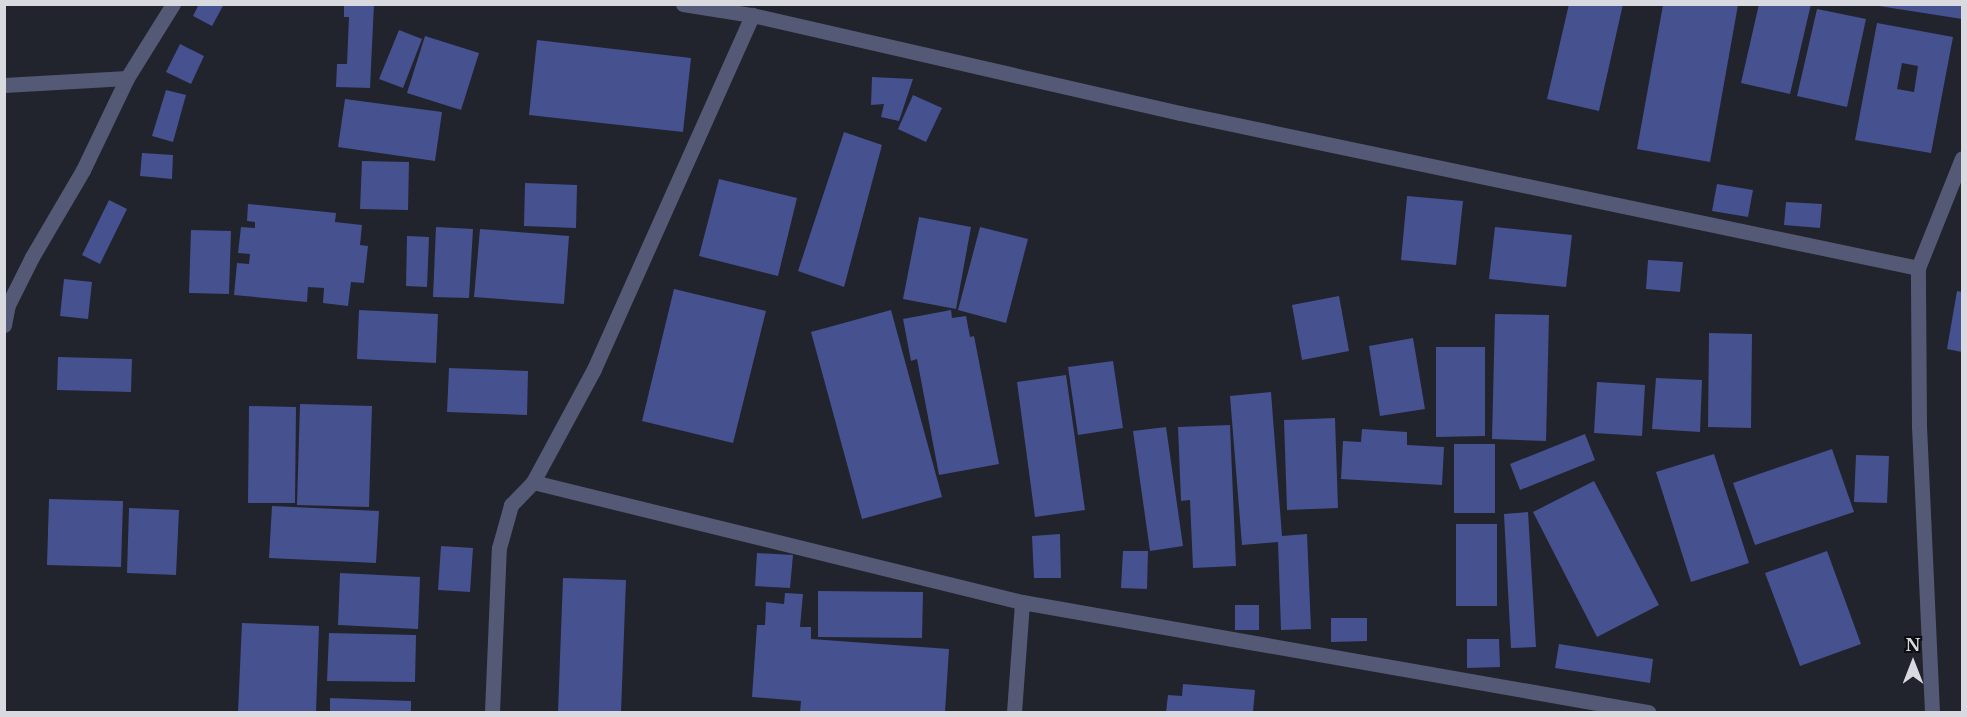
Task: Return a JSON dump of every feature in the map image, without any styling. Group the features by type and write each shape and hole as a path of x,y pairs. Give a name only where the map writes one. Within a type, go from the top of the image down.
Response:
{"street":[{"path":"4,325 8,305 32,257 83,170 127,78 173,4"},
{"path":"682,4 752,15 1180,113 1918,268"},
{"path":"492,712 499,548 511,506 533,482 594,369 752,15"},
{"path":"4,85 127,78"},
{"path":"1932,712 1919,427 1918,268 1962,158"},
{"path":"533,482 1022,602 1648,712"},
{"path":"1014,712 1022,602"}],"building":[{"path":"199,4 224,4 212,26 193,16"},
{"path":"344,4 374,4 370,88 336,87 337,64 347,64 349,17 344,17"},
{"path":"1569,4 1623,4 1599,111 1547,99"},
{"path":"1759,4 1811,4 1790,94 1741,83"},
{"path":"1663,5 1738,5 1710,162 1637,149"},
{"path":"1962,5 1962,19 1879,6"},
{"path":"1817,9 1866,19 1847,107 1797,96"},
{"path":"1877,23 1953,37 1931,153 1855,140","holes":["1902,63 1918,66 1914,92 1897,89"]},
{"path":"399,30 422,39 403,88 379,79"},
{"path":"425,36 479,53 461,110 407,93"},
{"path":"537,40 691,58 683,132 529,115"},
{"path":"180,44 204,56 191,84 166,72"},
{"path":"872,77 913,79 899,121 881,117 884,104 871,105"},
{"path":"166,90 186,95 173,142 152,136"},
{"path":"913,95 942,108 926,142 898,129"},
{"path":"345,99 442,112 435,161 338,147"},
{"path":"844,132 882,145 844,287 798,271"},
{"path":"142,153 173,155 172,179 140,176"},
{"path":"362,161 409,162 408,210 360,209"},
{"path":"719,179 797,198 778,276 699,256"},
{"path":"525,183 577,185 576,228 524,226"},
{"path":"1717,184 1753,190 1748,217 1712,211"},
{"path":"1407,196 1463,201 1456,265 1401,260"},
{"path":"109,200 127,209 100,264 82,255"},
{"path":"1786,202 1822,204 1820,228 1784,225"},
{"path":"248,204 336,213 335,222 362,225 360,245 368,246 364,283 351,282 348,306 323,303 324,288 308,287 307,302 234,295 237,263 249,264 250,254 238,253 241,227 255,228 255,222 247,221"},
{"path":"919,217 971,227 956,309 903,299"},
{"path":"436,227 473,229 469,298 433,297"},
{"path":"980,227 1028,239 1006,323 958,310"},
{"path":"1495,227 1572,235 1566,287 1489,279"},
{"path":"480,229 569,236 564,304 474,297"},
{"path":"191,230 231,231 229,294 189,293"},
{"path":"407,236 429,237 427,287 406,286"},
{"path":"1648,260 1683,262 1680,292 1646,289"},
{"path":"64,279 92,282 88,319 60,316"},
{"path":"674,289 766,311 733,443 642,421"},
{"path":"1957,291 1962,292 1962,352 1947,349"},
{"path":"1339,296 1349,351 1302,360 1292,305"},
{"path":"359,310 438,314 436,363 357,359"},
{"path":"891,310 942,497 862,519 811,332"},
{"path":"951,310 952,318 966,316 970,337 974,336 999,464 939,475 917,359 911,361 903,319"},
{"path":"1495,314 1549,315 1546,441 1492,439"},
{"path":"1709,333 1752,334 1751,428 1708,427"},
{"path":"1413,338 1425,409 1380,416 1369,346"},
{"path":"1436,347 1485,347 1485,436 1436,437"},
{"path":"58,357 132,359 131,392 57,390"},
{"path":"1113,361 1123,428 1078,435 1068,367"},
{"path":"449,368 528,371 527,415 447,412"},
{"path":"1066,375 1085,510 1035,517 1017,382"},
{"path":"1656,378 1702,380 1700,432 1652,429"},
{"path":"1597,382 1645,385 1642,436 1594,433"},
{"path":"1271,392 1282,536 1307,534 1311,629 1281,630 1278,542 1242,545 1230,396"},
{"path":"300,404 372,406 369,507 297,505"},
{"path":"249,406 296,407 295,503 248,503"},
{"path":"1335,418 1338,508 1287,510 1284,420"},
{"path":"1230,425 1236,566 1193,568 1190,500 1181,501 1178,427"},
{"path":"1166,427 1183,546 1150,551 1133,431"},
{"path":"1362,429 1407,432 1407,445 1444,447 1442,485 1341,479 1343,441 1361,442"},
{"path":"1585,434 1595,460 1520,490 1510,464"},
{"path":"1454,444 1495,444 1495,513 1454,513"},
{"path":"1832,449 1854,512 1755,545 1733,483"},
{"path":"1714,454 1749,563 1691,582 1656,472"},
{"path":"1856,455 1889,456 1887,503 1854,502"},
{"path":"1594,481 1659,605 1597,637 1533,512"},
{"path":"49,499 123,501 121,567 47,565"},
{"path":"272,506 379,511 376,563 269,558"},
{"path":"129,508 179,510 176,575 127,573"},
{"path":"1528,512 1536,647 1511,648 1504,514"},
{"path":"1456,524 1497,524 1497,606 1456,606"},
{"path":"1060,534 1061,578 1034,578 1032,536"},
{"path":"441,546 473,548 470,592 438,590"},
{"path":"1123,551 1148,551 1147,589 1121,588"},
{"path":"1827,551 1861,644 1800,666 1765,573"},
{"path":"757,553 793,555 790,588 755,586"},
{"path":"340,573 420,577 418,629 338,625"},
{"path":"563,578 626,580 621,712 558,712"},
{"path":"818,591 923,592 922,638 818,637"},
{"path":"785,593 803,594 800,627 811,627 811,639 949,649 945,712 800,712 801,701 752,697 757,625 765,625 766,602 784,604"},
{"path":"1235,605 1259,605 1259,630 1235,630"},
{"path":"1331,618 1367,618 1367,641 1331,642"},
{"path":"242,623 319,626 316,712 238,712"},
{"path":"329,633 416,635 415,682 327,681"},
{"path":"1467,639 1499,639 1500,667 1467,668"},
{"path":"1559,644 1653,659 1650,683 1555,668"},
{"path":"1183,684 1255,690 1253,712 1166,712 1168,695 1182,696"},
{"path":"330,698 411,701 411,712 330,712"}]}
